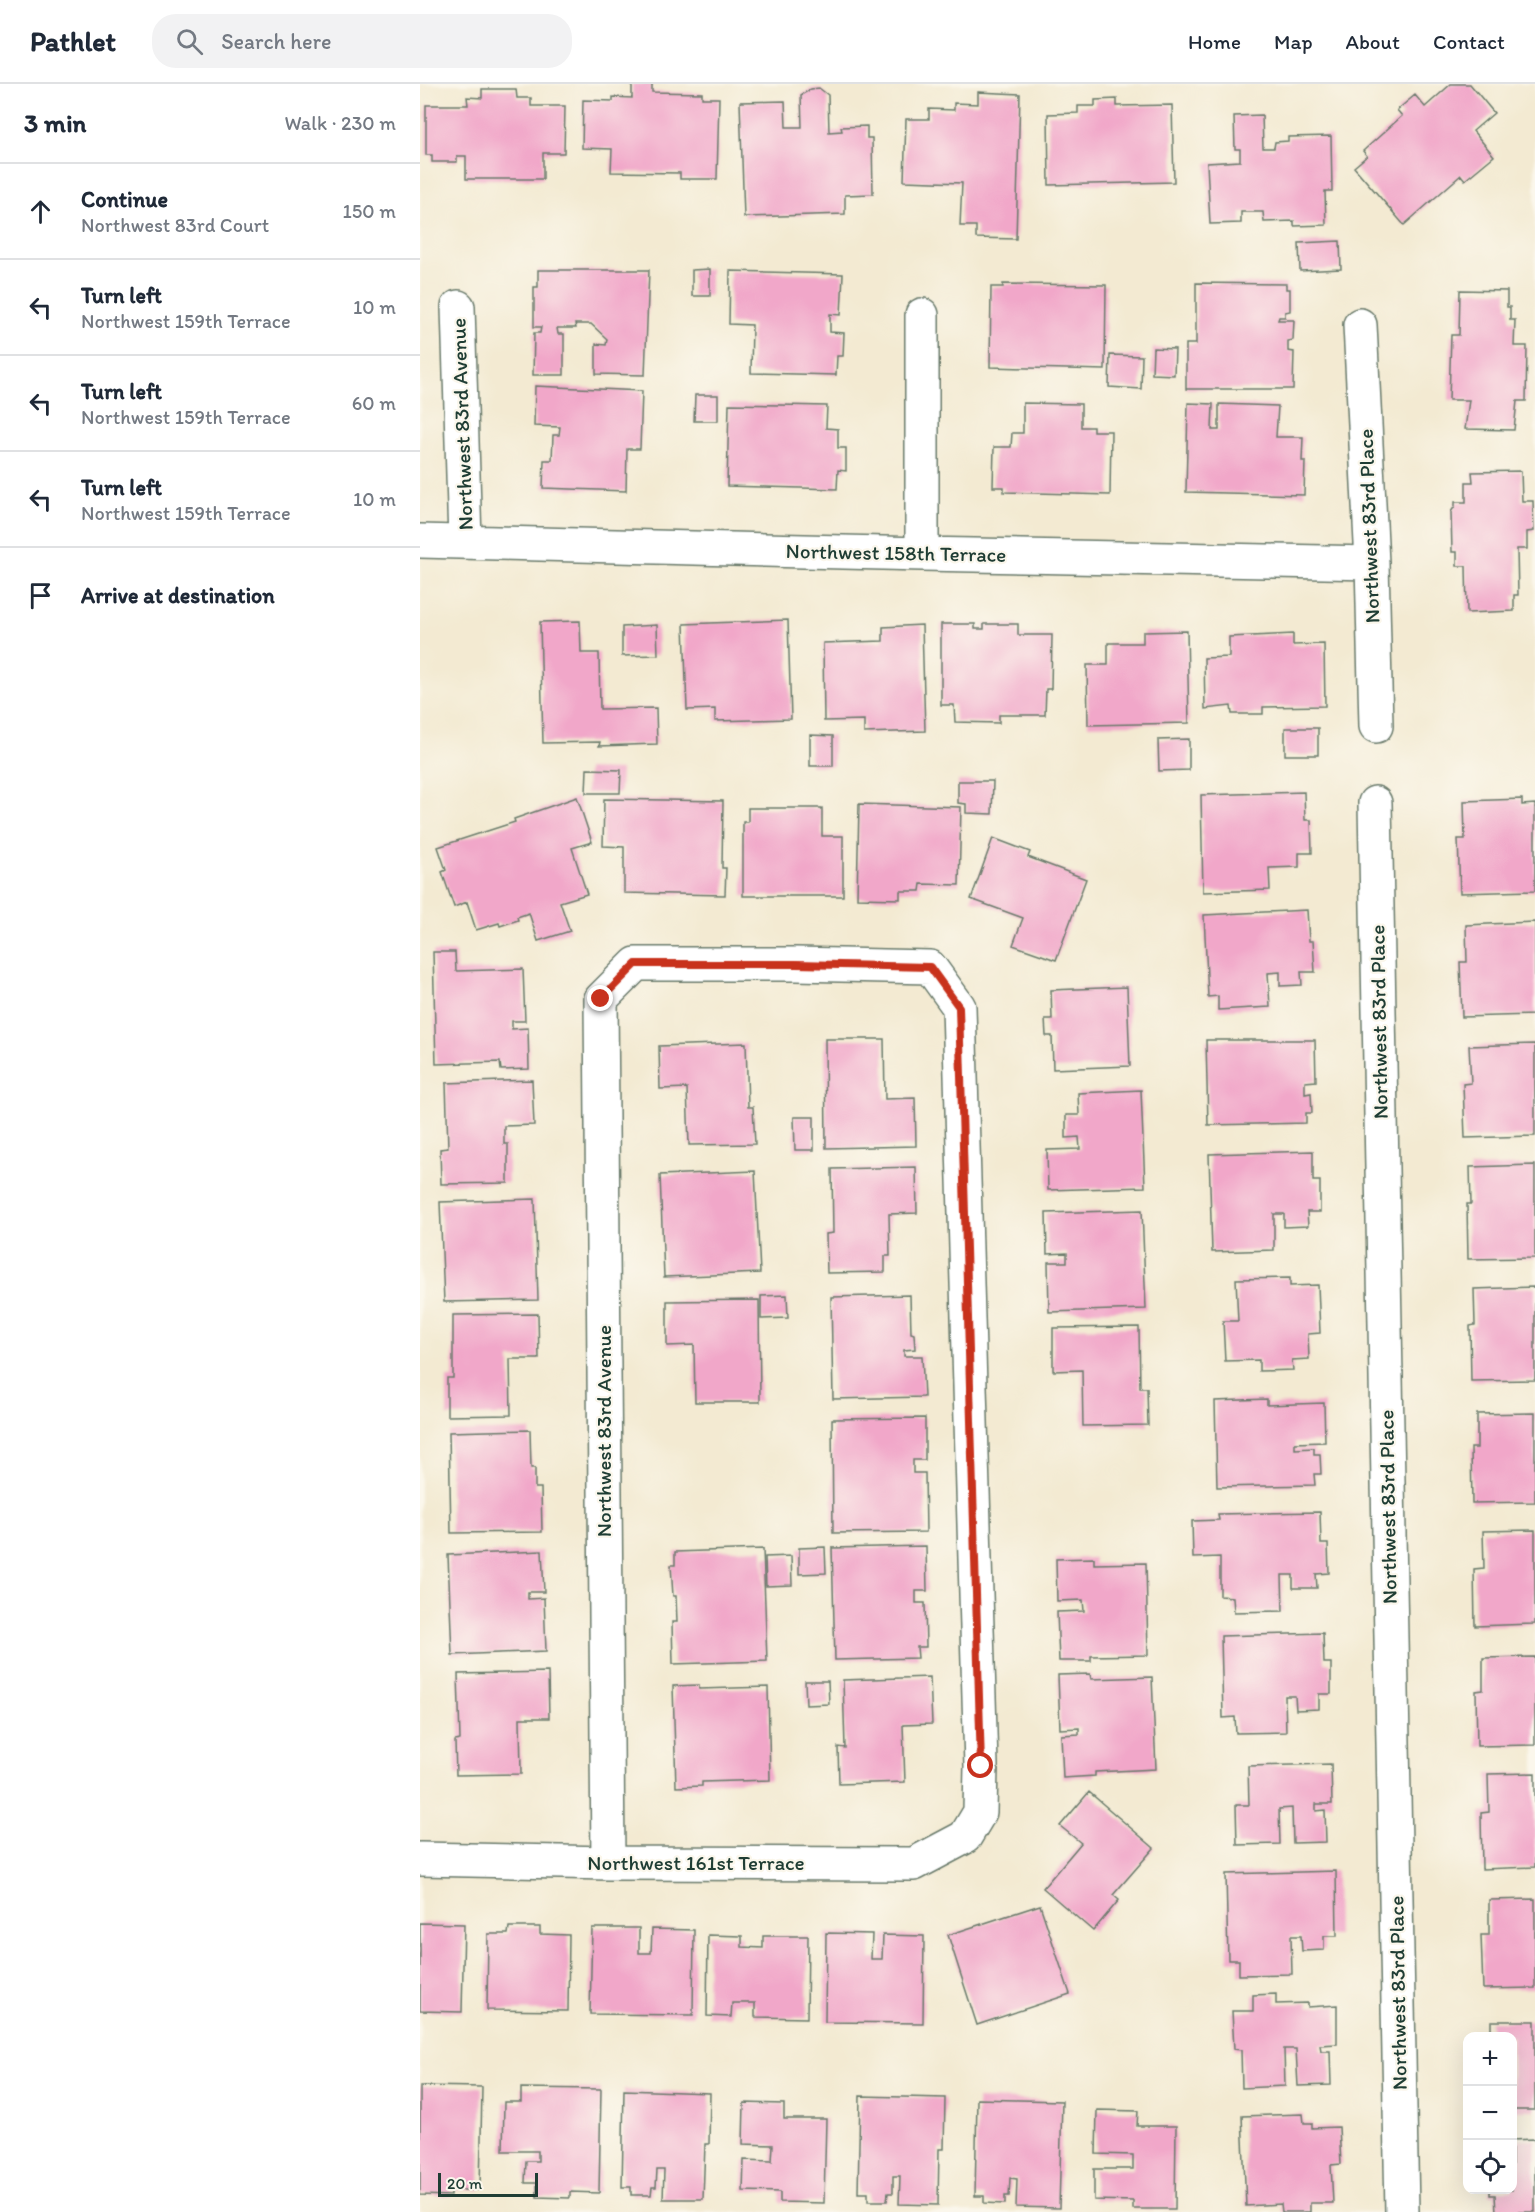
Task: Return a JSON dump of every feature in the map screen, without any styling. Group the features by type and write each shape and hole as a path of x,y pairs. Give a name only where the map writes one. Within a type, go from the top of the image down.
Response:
{"street":[{"name":"Northwest 83rd Avenue","path":"458,307 465,542"},
{"path":"922,315 922,554"},
{"name":"Northwest 83rd Place","path":"1360,325 1372,562 1376,726"},
{"name":"Northwest 158th Terrace","path":"420,541 922,554 1372,562"},
{"name":"Northwest 83rd Place","path":"1375,803 1402,2212"},
{"name":"Northwest 83rd Avenue","path":"608,1863 601,999 636,964 930,967 959,1007 981,1766 980,1812 965,1837"},
{"name":"Northwest 161st Terrace","path":"420,1859 608,1863 914,1864 965,1837"}],"building":[{"path":"632,84 652,84 652,92 702,93 702,98 719,98 717,179 680,179 680,173 611,172 612,149 582,148 583,100 613,101 613,97 632,98"},
{"path":"1451,84 1470,84 1494,113 1473,131 1494,156 1465,180 1461,175 1404,225 1354,167 1367,156 1363,151 1402,116 1397,110 1415,95 1425,107"},
{"path":"819,88 828,95 829,132 842,131 841,127 867,126 867,138 872,138 873,194 845,195 845,214 744,217 740,102 785,101 786,127 802,127 801,95 811,89"},
{"path":"482,89 516,89 517,98 531,98 531,106 565,106 564,153 543,153 543,179 466,179 466,156 457,156 457,162 432,162 432,155 426,155 426,105 468,105 467,97 482,98"},
{"path":"978,92 1020,94 1016,239 976,238 976,226 960,226 962,183 904,181 906,119 929,119 929,109 954,110 954,103 978,104"},
{"path":"1117,99 1117,106 1172,105 1174,182 1049,185 1048,114 1078,113 1078,106 1095,106 1095,100"},
{"path":"1262,115 1263,148 1274,148 1275,142 1288,141 1288,137 1331,136 1332,191 1325,191 1326,225 1294,226 1294,221 1264,222 1263,212 1241,212 1241,223 1210,224 1207,163 1240,161 1240,149 1235,149 1234,116"},
{"path":"1340,241 1341,269 1300,271 1299,243"},
{"path":"710,269 710,296 692,296 692,270"},
{"path":"538,270 649,270 645,375 596,374 596,344 606,345 607,339 591,324 575,324 576,328 557,328 558,334 564,334 564,375 533,375 534,333 540,333 541,327 534,327 534,287 538,287"},
{"path":"730,271 843,274 841,315 830,314 830,332 844,333 843,356 837,356 836,375 751,373 752,325 729,324"},
{"path":"1196,283 1286,284 1286,289 1290,289 1290,311 1285,312 1285,317 1279,317 1278,320 1294,320 1293,340 1288,341 1288,351 1294,352 1293,389 1186,389 1186,344 1196,344"},
{"path":"1003,284 1106,285 1105,370 990,367 991,287 1003,287"},
{"path":"1460,290 1507,291 1510,320 1515,320 1514,346 1527,346 1526,401 1517,401 1514,430 1465,429 1469,400 1449,400 1451,335 1459,335"},
{"path":"1153,348 1175,349 1174,375 1152,374"},
{"path":"1110,355 1142,356 1141,389 1109,387"},
{"path":"535,386 642,391 640,449 627,449 626,491 543,488 544,460 552,460 553,435 559,435 560,427 534,426"},
{"path":"695,395 718,395 718,421 694,421"},
{"path":"1023,403 1081,404 1081,427 1093,427 1093,431 1111,431 1110,495 1004,492 1004,487 993,487 994,447 1011,447 1012,433 1023,433"},
{"path":"1188,403 1213,404 1212,430 1219,430 1219,404 1278,406 1276,437 1303,437 1304,495 1186,492"},
{"path":"729,404 827,406 826,428 838,429 838,448 846,448 846,471 838,470 837,489 727,486"},
{"path":"1521,471 1522,501 1533,501 1534,531 1527,532 1527,549 1517,549 1518,595 1514,595 1514,611 1467,613 1466,566 1457,566 1457,552 1452,552 1451,512 1455,502 1466,502 1466,482 1473,482 1472,472"},
{"path":"788,620 791,719 715,721 715,709 687,710 684,624"},
{"path":"580,621 581,653 599,653 600,709 656,708 657,744 599,746 600,742 543,743 540,622"},
{"path":"941,624 975,624 975,629 984,629 984,624 1018,624 1018,635 1052,635 1051,689 1046,689 1045,715 999,715 999,723 955,722 954,705 941,705"},
{"path":"657,625 658,655 622,656 622,627"},
{"path":"922,625 925,731 864,733 864,720 824,721 823,643 883,641 883,627"},
{"path":"1187,631 1189,723 1088,725 1087,665 1108,665 1108,643 1143,643 1143,632"},
{"path":"1293,634 1293,645 1324,644 1325,706 1263,707 1263,714 1232,714 1231,706 1205,709 1204,658 1229,657 1229,637"},
{"path":"1285,728 1318,728 1318,755 1285,755"},
{"path":"810,735 833,736 833,766 810,766"},
{"path":"1189,739 1189,770 1159,771 1158,740"},
{"path":"587,769 621,770 620,793 586,793"},
{"path":"958,781 993,781 992,814 966,813 966,804 958,803"},
{"path":"1304,792 1305,820 1311,820 1312,853 1299,853 1299,867 1269,868 1270,890 1203,892 1201,795"},
{"path":"577,797 592,842 572,848 587,894 560,902 570,931 538,941 529,913 517,917 518,920 500,926 499,923 476,930 467,902 454,907 442,872 446,870 438,847 515,822 514,819"},
{"path":"604,799 723,801 722,868 726,868 725,895 624,893 624,847 603,846"},
{"path":"1522,799 1522,805 1535,804 1535,891 1460,893 1458,839 1465,839 1464,801"},
{"path":"859,804 961,807 959,885 921,884 920,891 900,891 900,899 857,898"},
{"path":"748,808 822,808 822,836 843,836 843,896 743,896 743,822 748,822"},
{"path":"993,838 1030,852 1028,857 1086,879 1056,960 1013,945 1023,918 971,899"},
{"path":"1307,910 1309,941 1313,941 1315,972 1301,972 1302,985 1280,986 1280,972 1268,973 1270,1007 1218,1010 1218,996 1208,997 1204,915"},
{"path":"1535,922 1535,1015 1462,1017 1460,962 1467,962 1466,925"},
{"path":"433,952 455,952 456,971 523,969 525,1021 512,1021 512,1029 528,1028 529,1069 501,1070 500,1062 436,1064"},
{"path":"1127,987 1130,1066 1053,1069 1052,1036 1046,1036 1045,1019 1052,1019 1051,990"},
{"path":"825,1039 884,1039 885,1099 915,1098 916,1146 826,1148"},
{"path":"1206,1040 1315,1040 1316,1081 1305,1082 1305,1094 1311,1093 1312,1113 1306,1113 1306,1123 1208,1125"},
{"path":"746,1043 748,1107 753,1107 755,1144 689,1145 687,1088 660,1089 659,1046"},
{"path":"1535,1044 1535,1136 1465,1138 1463,1084 1471,1083 1469,1046"},
{"path":"532,1080 534,1125 504,1126 504,1144 508,1144 508,1183 441,1184 440,1149 448,1148 446,1083"},
{"path":"1141,1090 1145,1187 1048,1190 1047,1150 1080,1149 1079,1137 1066,1138 1066,1115 1079,1115 1078,1093"},
{"path":"794,1117 814,1117 814,1150 795,1150"},
{"path":"1313,1151 1313,1181 1320,1181 1320,1212 1307,1212 1308,1226 1284,1227 1284,1214 1274,1214 1274,1250 1212,1252 1209,1154"},
{"path":"1535,1165 1535,1258 1468,1259 1467,1204 1471,1204 1470,1167"},
{"path":"916,1167 917,1213 889,1214 890,1256 885,1256 885,1272 827,1273 826,1234 833,1233 832,1169"},
{"path":"755,1171 760,1273 664,1277 660,1175"},
{"path":"535,1199 538,1300 444,1302 440,1202"},
{"path":"1142,1210 1146,1309 1049,1312 1048,1262 1067,1262 1067,1253 1047,1254 1046,1213"},
{"path":"1290,1278 1290,1286 1318,1285 1320,1333 1308,1334 1309,1359 1292,1360 1293,1370 1259,1371 1259,1360 1225,1361 1223,1321 1238,1321 1236,1279"},
{"path":"1535,1287 1535,1380 1471,1381 1470,1326 1475,1325 1474,1289"},
{"path":"787,1295 788,1318 761,1319 761,1296"},
{"path":"910,1295 911,1333 914,1334 915,1349 904,1350 904,1356 922,1356 924,1397 833,1399 831,1297"},
{"path":"759,1300 760,1402 695,1402 694,1345 667,1346 667,1301"},
{"path":"538,1314 539,1359 510,1359 511,1415 447,1416 447,1378 453,1378 453,1315"},
{"path":"1139,1327 1140,1388 1147,1388 1148,1425 1083,1426 1082,1370 1053,1371 1053,1328"},
{"path":"1267,1399 1267,1405 1324,1403 1325,1442 1295,1443 1295,1449 1314,1448 1314,1454 1320,1454 1321,1474 1314,1474 1315,1485 1217,1487 1215,1401"},
{"path":"1535,1413 1535,1502 1472,1503 1471,1448 1477,1448 1477,1414"},
{"path":"925,1418 925,1460 913,1460 913,1473 925,1473 926,1532 833,1533 832,1419"},
{"path":"530,1430 531,1468 535,1468 535,1488 541,1488 542,1532 451,1533 449,1432"},
{"path":"1320,1512 1321,1544 1328,1544 1329,1573 1316,1574 1317,1588 1293,1588 1293,1575 1282,1575 1283,1611 1234,1612 1233,1597 1220,1596 1220,1557 1193,1558 1192,1521 1219,1520 1218,1514"},
{"path":"1535,1530 1535,1624 1475,1626 1474,1569 1484,1568 1483,1531"},
{"path":"926,1546 927,1591 916,1591 916,1603 925,1603 926,1647 917,1647 918,1658 835,1660 832,1548"},
{"path":"825,1547 826,1573 799,1574 799,1548"},
{"path":"763,1549 767,1661 673,1664 672,1622 677,1622 671,1565 675,1565 675,1552"},
{"path":"542,1551 544,1592 528,1592 528,1599 544,1598 546,1651 452,1655 448,1555"},
{"path":"791,1556 792,1585 766,1586 765,1557"},
{"path":"1094,1558 1094,1564 1146,1563 1148,1655 1091,1656 1091,1661 1059,1661 1057,1612 1084,1611 1083,1600 1057,1601 1056,1559"},
{"path":"1323,1633 1324,1663 1331,1663 1331,1694 1319,1694 1319,1709 1296,1710 1295,1696 1285,1696 1286,1732 1236,1733 1235,1717 1223,1718 1221,1636"},
{"path":"1535,1657 1535,1745 1477,1746 1476,1691 1483,1690 1483,1658"},
{"path":"548,1672 549,1718 520,1718 521,1774 456,1775 455,1741 460,1740 458,1674"},
{"path":"1090,1674 1091,1679 1152,1677 1156,1769 1095,1772 1095,1776 1063,1778 1061,1735 1079,1734 1079,1728 1060,1729 1058,1675"},
{"path":"930,1677 932,1724 903,1725 905,1782 839,1784 838,1747 845,1748 843,1680"},
{"path":"805,1681 828,1681 829,1704 806,1705"},
{"path":"699,1685 699,1689 768,1687 770,1780 702,1782 702,1786 676,1787 673,1686"},
{"path":"1331,1764 1332,1804 1316,1804 1316,1811 1325,1810 1326,1842 1293,1843 1292,1808 1279,1809 1280,1844 1237,1845 1236,1805 1249,1805 1248,1766"},
{"path":"1535,1773 1535,1867 1482,1869 1481,1813 1489,1812 1488,1774"},
{"path":"1089,1792 1154,1848 1113,1895 1119,1900 1093,1931 1043,1888 1081,1843 1060,1826"},
{"path":"1336,1871 1337,1936 1324,1936 1324,1950 1302,1951 1301,1936 1291,1936 1292,1974 1239,1975 1239,1960 1228,1960 1226,1874"},
{"path":"1535,1899 1535,1988 1483,1989 1481,1935 1489,1935 1489,1900"},
{"path":"1040,1905 1070,1994 977,2025 948,1935"},
{"path":"420,1923 464,1924 462,2012 420,2011"},
{"path":"509,1927 540,1927 540,1934 569,1935 568,2011 487,2010 488,1934 508,1934"},
{"path":"592,1928 639,1928 639,1953 651,1953 652,1929 694,1930 693,2015 590,2014"},
{"path":"826,1933 872,1934 871,1959 882,1959 883,1935 924,1936 923,2023 825,2022"},
{"path":"708,1935 742,1936 742,1947 763,1948 763,1936 808,1936 807,2018 755,2017 755,2003 732,2003 731,2017 707,2016"},
{"path":"1276,1994 1276,2004 1308,2003 1308,2007 1337,2005 1337,2044 1320,2045 1321,2051 1330,2051 1331,2085 1298,2086 1296,2049 1284,2049 1285,2086 1242,2088 1241,2050 1234,2049 1232,2011 1253,2011 1253,1995"},
{"path":"1491,2021 1535,2021 1535,2110 1517,2110 1517,2032 1491,2032"},
{"path":"420,2086 482,2087 480,2190 451,2190 451,2196 420,2195"},
{"path":"521,2088 601,2089 599,2193 570,2192 570,2198 537,2197 537,2183 525,2183 526,2161 538,2161 538,2151 503,2151 504,2102 521,2102"},
{"path":"624,2090 710,2093 709,2144 705,2144 703,2199 663,2199 664,2170 657,2170 656,2187 652,2187 651,2195 631,2195 631,2187 622,2187"},
{"path":"860,2096 945,2098 944,2149 939,2149 938,2205 899,2204 900,2176 893,2176 893,2193 888,2193 887,2201 868,2201 868,2193 858,2193"},
{"path":"977,2099 1062,2101 1059,2208 1016,2207 1017,2179 1010,2178 1009,2196 1005,2196 1005,2204 984,2203 984,2196 975,2196"},
{"path":"744,2103 784,2104 784,2119 826,2119 824,2203 780,2202 780,2192 743,2191 744,2160 772,2161 773,2145 743,2144"},
{"path":"1097,2110 1138,2111 1137,2126 1176,2126 1175,2209 1133,2209 1133,2201 1094,2200 1094,2169 1133,2169 1133,2155 1096,2154"},
{"path":"1303,2114 1304,2123 1312,2123 1312,2128 1339,2127 1341,2164 1331,2165 1333,2203 1310,2203 1310,2212 1282,2212 1281,2204 1246,2206 1242,2116"},
{"path":"1535,2139 1535,2212 1496,2212 1495,2195 1490,2194 1517,2194 1517,2140"}],"route":[{"path":"601,999 636,964 796,964 930,967 959,1007 981,1766"}]}
